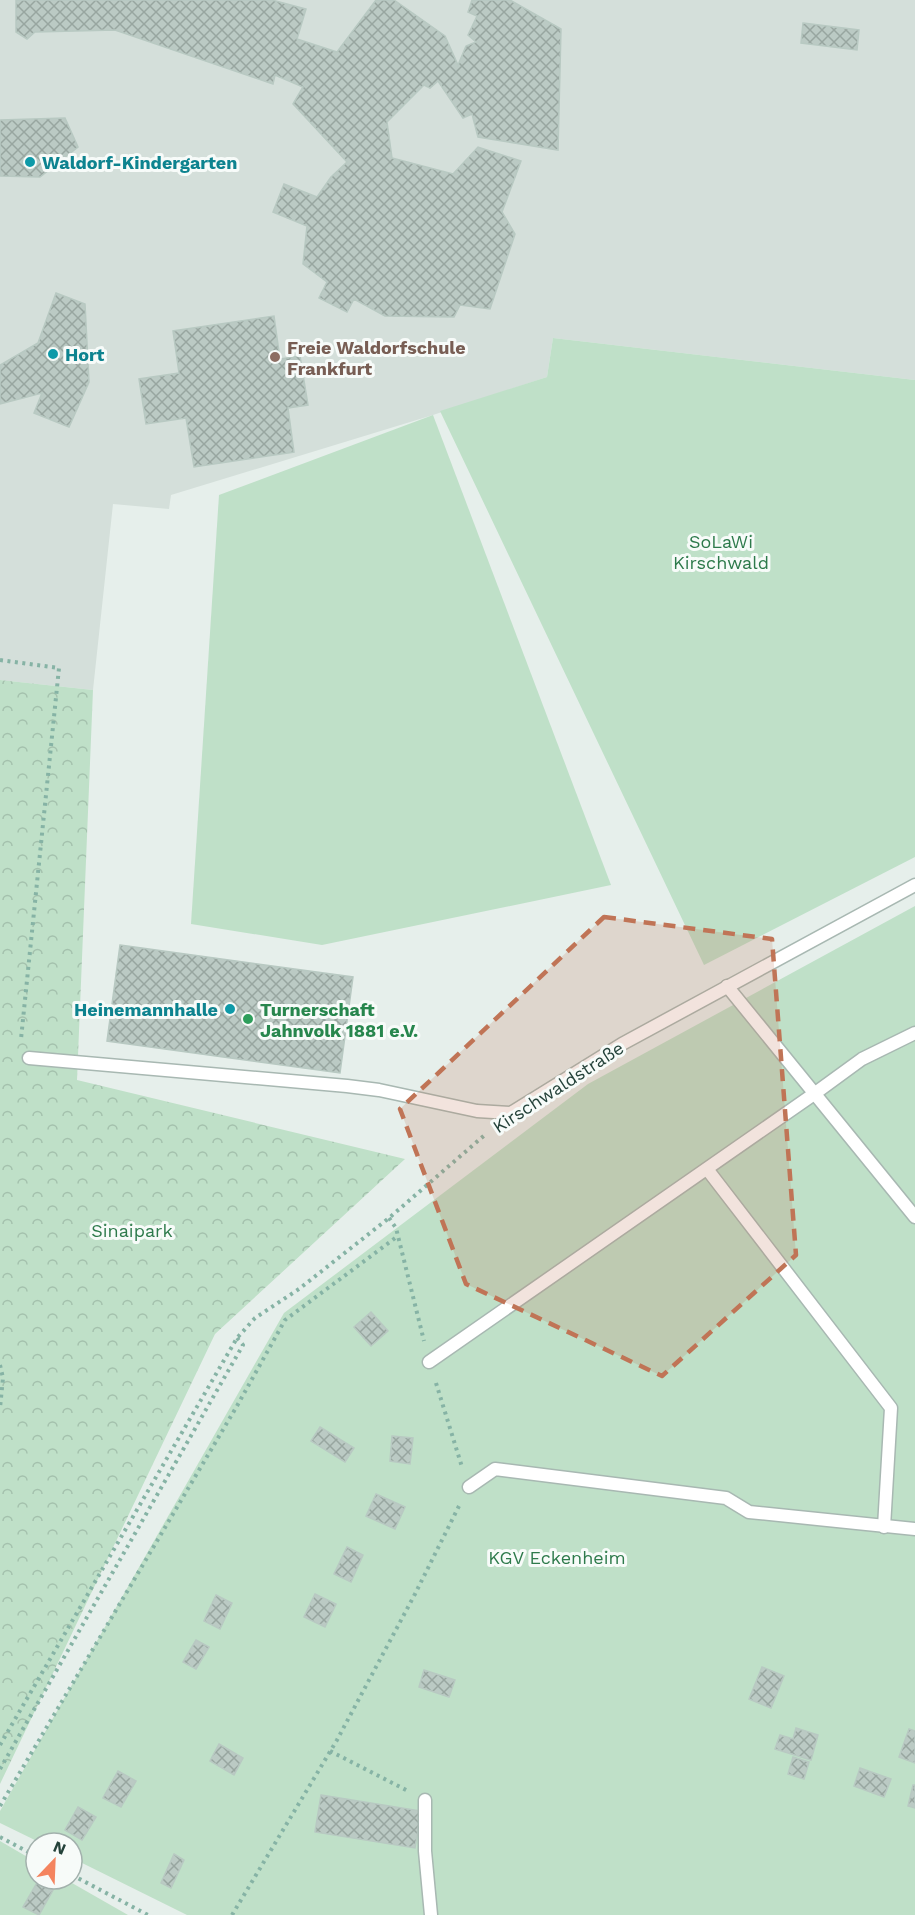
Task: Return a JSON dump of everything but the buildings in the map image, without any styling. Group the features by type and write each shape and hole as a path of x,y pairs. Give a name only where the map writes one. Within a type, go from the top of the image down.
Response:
{"lane":[{"name":"Kirschwaldstraße","path":"511,1113 622,1044 915,885"},
{"path":"727,986 915,1217"},
{"path":"429,1362 707,1170 862,1059 915,1033"},
{"path":"29,1058 347,1086 379,1090 477,1111 511,1113"},
{"path":"707,1170 891,1408 884,1527"},
{"path":"469,1487 495,1469 726,1498 749,1512 915,1529"},
{"path":"424,1800 425,1851 431,1915"}],"path":[{"path":"0,660 59,668 20,1046"},
{"name":"Kirschwaldstraße","path":"0,1745 237,1338 255,1318 299,1289 389,1218 511,1113"},
{"path":"232,1915 330,1751 415,1594 469,1487 429,1362 396,1228 389,1218"},
{"path":"0,1806 242,1397 285,1320 398,1236"},
{"path":"0,1768 243,1345 237,1338"},
{"path":"0,1365 3,1378 0,1408"},
{"path":"200,1402 208,1407"},
{"path":"330,1751 424,1800"},
{"path":"0,1837 24,1850"},
{"path":"84,1881 148,1915"}],"highlighted area":[{"path":"604,917 772,939 796,1255 662,1376 466,1284 400,1109"}],"shaded area":[{"name":"Freie Waldorfschule Frankfurt","path":"0,0 915,0 915,380 553,338 547,377 433,415 171,495 169,509 113,504 93,690 0,680"}],"green space":[{"name":"SoLaWi Kirschwald","path":"553,338 915,380 915,857 704,965 440,411 547,377"},
{"path":"433,415 611,885 322,945 191,924 219,495"},
{"name":"Sinaipark","path":"0,680 93,690 77,1080 405,1159 215,1334 0,1784"},
{"name":"KGV Eckenheim","path":"915,906 915,1915 187,1915 84,1864 84,1831 24,1831 24,1835 0,1823 0,1811 284,1313 588,1084"},
{"path":"0,1841 24,1855 24,1891 84,1890 128,1915 0,1915"}],"place":[{"name":"Waldorf-Kindergarten","path":"30,162"},
{"name":"Hort","path":"53,354"},
{"name":"Freie Waldorfschule Frankfurt","path":"275,357"},
{"name":"Heinemannhalle","path":"230,1009"},
{"name":"Turnerschaft Jahnvolk 1881 e.V.","path":"248,1019"}]}
